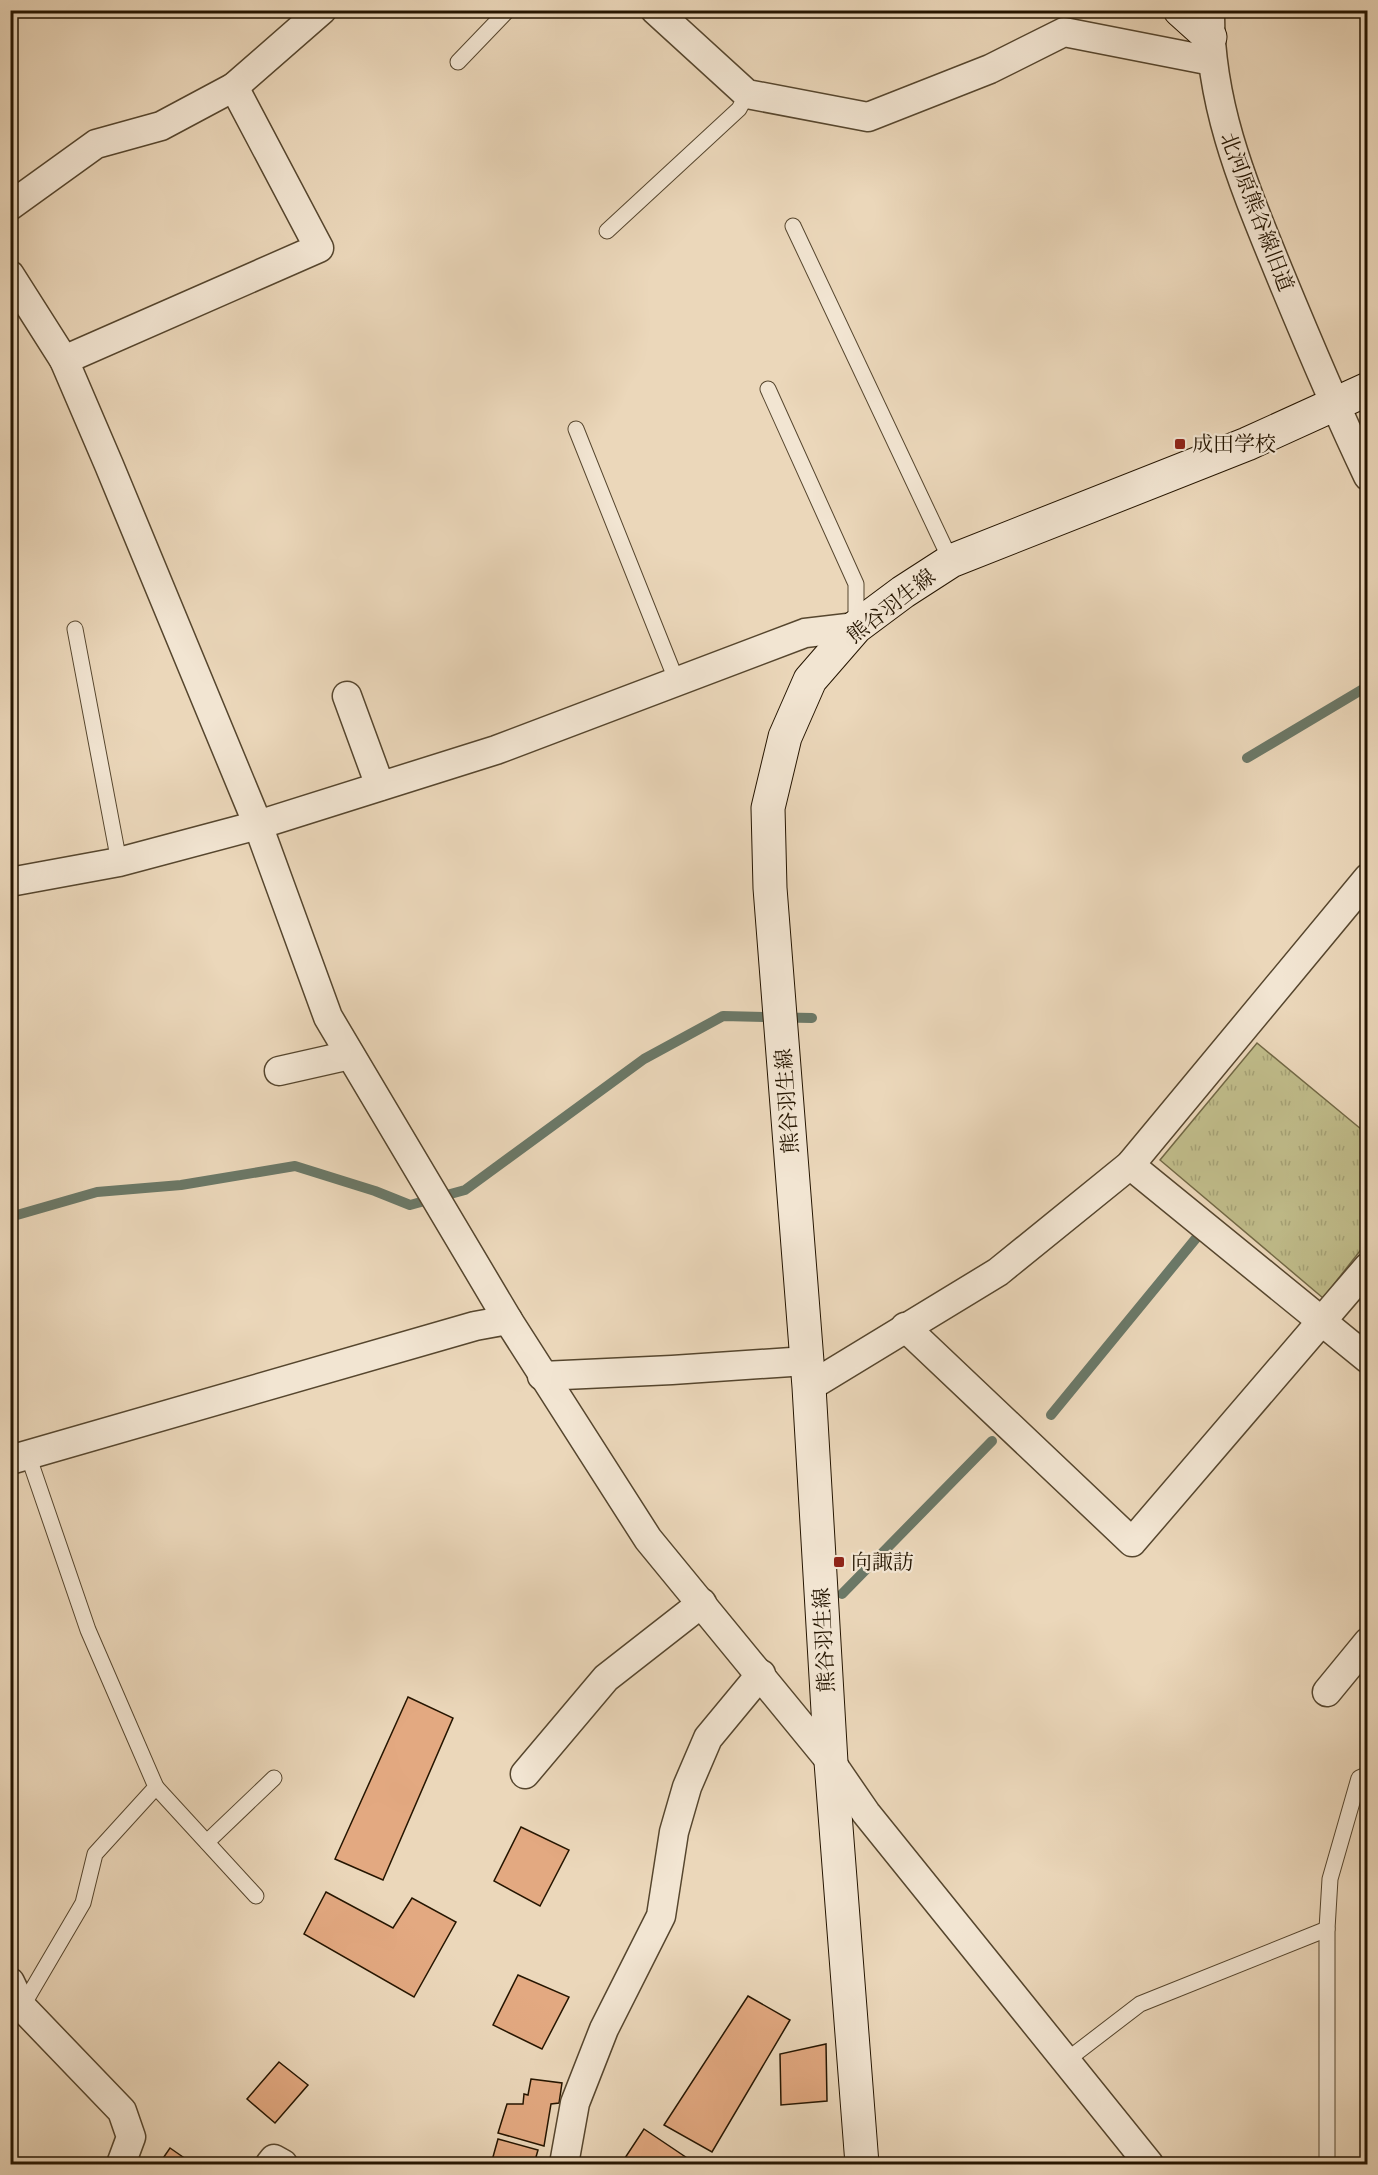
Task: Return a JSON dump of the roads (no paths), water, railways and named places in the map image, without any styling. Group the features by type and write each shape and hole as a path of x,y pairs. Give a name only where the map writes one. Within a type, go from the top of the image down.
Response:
{"main road":[{"path":"1180,10 1211,36"},
{"name":"熊谷羽生線","path":"862,2164 831,1762 808,1374 770,888 768,808 785,736 810,680 856,627 903,592 951,561 1247,444 1368,389"}],"street":[{"path":"10,206 96,144 161,126 234,87 322,10"},
{"path":"655,10 747,94 868,117 990,69 1064,32 1211,36"},
{"name":"北河原熊谷線旧道","path":"1211,36 1223,122 1244,185 1335,405 1368,476"},
{"path":"63,360 319,248 234,87"},
{"path":"10,275 63,360 110,465 258,825 328,1017 507,1320 648,1539 761,1674 831,1762 866,1813 1149,2164"},
{"path":"10,882 119,862 258,825 496,750 805,633 856,627"},
{"path":"347,696 380,786"},
{"path":"542,1376 672,1370 808,1374 905,1327 998,1272 1131,1165 1368,878"},
{"path":"279,1071 350,1055"},
{"path":"1131,1165 1368,1359"},
{"path":"905,1327 1132,1542 1368,1267"},
{"path":"20,1457 475,1326 507,1320"},
{"path":"525,1774 606,1678 702,1603"},
{"path":"1327,1692 1368,1642"},
{"path":"564,2164 575,2103 604,2029 661,1916 674,1832 687,1787 708,1738 761,1674"},
{"path":"16,1994 122,2111 131,2137 121,2164"},
{"path":"270,2164 274,2159 283,2164"}],"lane":[{"path":"458,62 508,10"},
{"path":"607,231 739,109 747,94"},
{"path":"793,226 951,561"},
{"path":"768,389 856,584 856,627"},
{"path":"576,429 677,682"},
{"path":"75,630 119,862"},
{"path":"20,1457 88,1629 156,1787 256,1896"},
{"path":"1327,2164 1327,1929 1330,1879 1359,1778 1368,1774"},
{"path":"207,1842 274,1778"},
{"path":"16,1994 83,1904 95,1854 156,1787"},
{"path":"1067,2060 1140,2004 1327,1929"}],"waterway":[{"path":"1247,758 1368,686"},
{"path":"10,1217 97,1192 181,1185 295,1166 375,1191 410,1205 465,1190 644,1059 723,1016 812,1018"},
{"path":"1051,1415 1202,1231"},
{"path":"842,1594 992,1441"}],"place":[{"name":"成田学校","path":"1180,444"},
{"name":"向諏訪","path":"839,1562"}]}
